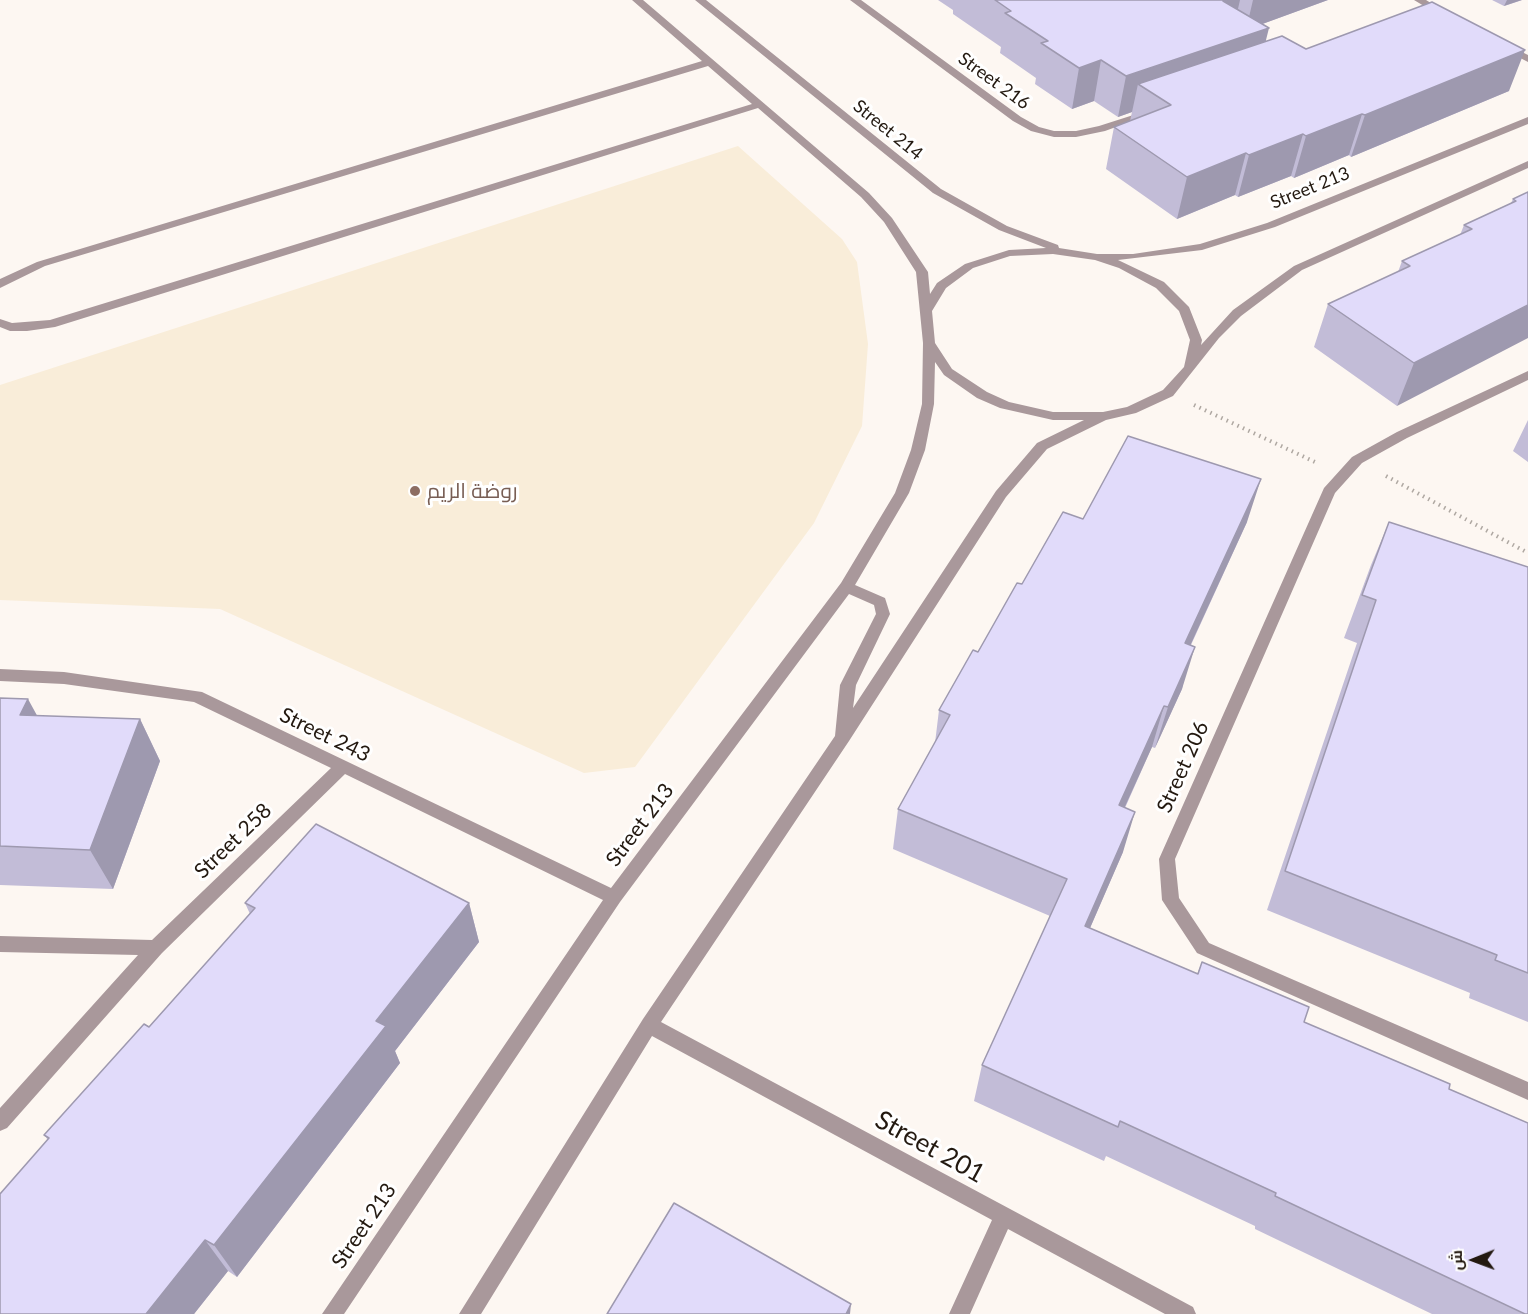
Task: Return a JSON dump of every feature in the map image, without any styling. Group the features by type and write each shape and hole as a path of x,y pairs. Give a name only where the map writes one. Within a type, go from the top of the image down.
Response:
{"street":[{"path":"637,0 865,195 888,220 922,272 926,311"},
{"name":"Street 214","path":"700,0 938,191 1003,228 1074,254"},
{"name":"Street 216","path":"855,0 1017,119 1035,129 1054,134 1076,134 1101,129 1157,110"},
{"path":"1419,0 1456,20"},
{"path":"1424,14 1435,9"},
{"path":"1497,43 1528,59"},
{"path":"0,284 16,274 41,264 710,62"},
{"path":"0,323 10,327 51,324 761,104"},
{"name":"Street 213","path":"1098,257 1165,254 1232,238 1271,225 1528,120"},
{"path":"929,343 948,372 982,395 1005,405 1053,416 1103,416 1131,410 1168,393 1215,335 1237,313 1298,268 1528,164"},
{"path":"926,311 941,286 969,266 1010,253 1053,251 1098,257 1123,266 1160,285 1185,310 1196,340 1190,368"},
{"name":"Street 213","path":"332,1314 614,897 846,587 902,494 918,450 928,404 929,343 926,311"},
{"name":"Street 206","path":"1528,375 1402,435 1356,460 1329,491 1167,859 1171,900 1203,948 1528,1091"},
{"path":"468,1314 649,1025 843,737 1001,494 1042,446 1103,416"},
{"path":"843,737 848,685 883,614 880,602 846,587"},
{"name":"Street 243","path":"0,675 64,678 197,696 614,897"},
{"name":"Street 258","path":"0,1122 156,948 342,767"},
{"path":"0,945 156,948"},
{"name":"Street 201","path":"649,1025 1186,1314"},
{"path":"959,1314 1003,1217"}],"path":[{"path":"1168,393 1343,475"},
{"path":"1356,460 1528,553"}],"shaded area":[{"name":"روضة الريم","path":"738,146 842,239 857,262 868,344 862,426 814,523 635,767 584,773 220,609 0,600 0,385"}],"building":[{"path":"995,0 1227,0 1223,1 1269,28 1126,76 1101,60 1079,68 1041,43 1048,41 1005,13 1011,11"},
{"path":"1432,2 1525,50 1365,115 1362,114 1306,136 1303,134 1249,155 1246,153 1187,177 1114,127 1171,105 1138,84 1282,36 1306,49"},
{"path":"1528,192 1528,305 1414,363 1328,304 1410,266 1402,261 1472,229 1464,225 1516,201 1513,199"},
{"path":"1128,436 1261,479 1185,643 1195,647 1168,707 1164,706 1119,805 1135,812 1085,926 1198,974 1202,962 1309,1007 1304,1022 1450,1084 1449,1089 1528,1123 1528,1314 1120,1121 1118,1127 982,1065 1067,879 898,809 950,715 939,710 973,650 978,652 1017,583 1022,584 1063,512 1083,519"},
{"path":"1389,522 1528,567 1528,973 1495,960 1497,955 1285,871 1376,600 1362,595"},
{"path":"0,698 28,699 20,715 140,719 90,850 0,846"},
{"path":"316,824 469,903 376,1021 386,1026 214,1245 205,1240 146,1314 0,1314 0,1194 49,1138 44,1135 144,1024 149,1027 255,908 245,903"},
{"path":"674,1203 851,1304 846,1314 607,1314"}],"place":[{"name":"روضة الريم","path":"415,491"}]}
